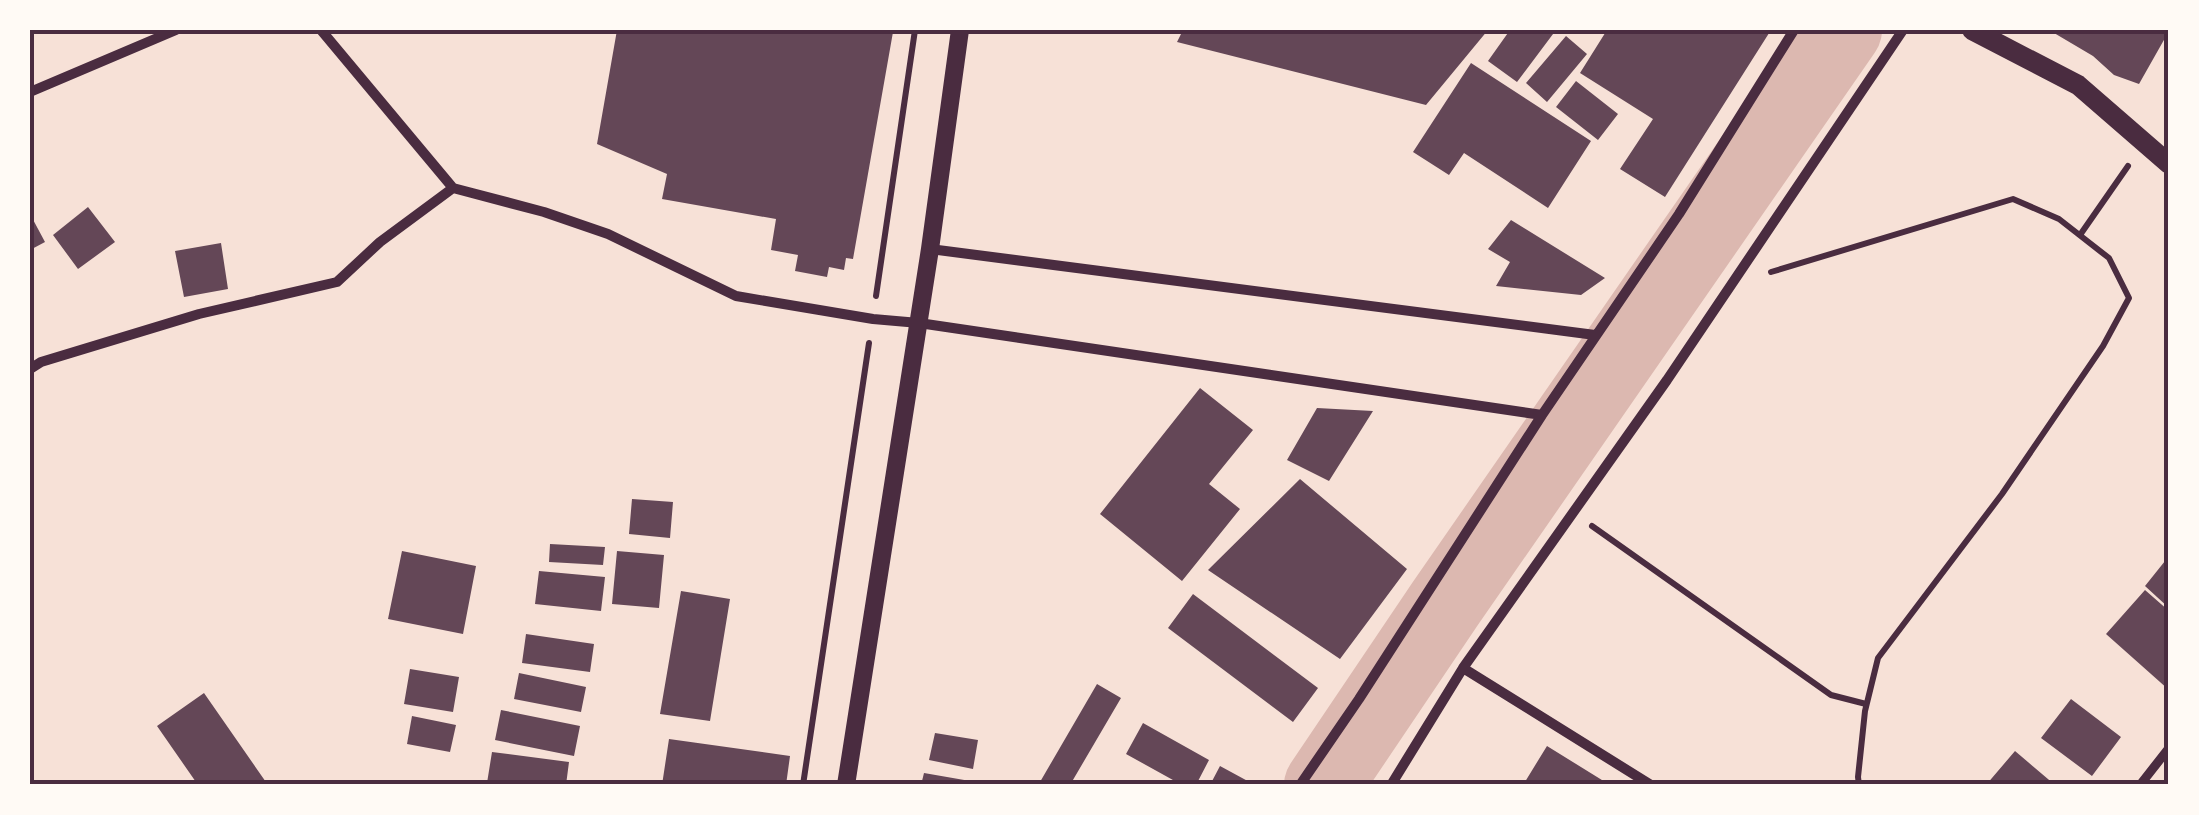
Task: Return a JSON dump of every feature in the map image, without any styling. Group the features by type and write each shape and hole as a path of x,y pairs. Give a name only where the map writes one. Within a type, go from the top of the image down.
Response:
{"main road":[{"path":"1972,30 2078,85 2169,164"}],"street":[{"path":"30,92 176,30"},
{"path":"320,30 453,188 608,234 736,296 1542,415"},
{"path":"846,785 919,323 960,30"},
{"path":"1300,785 1595,335 1679,214 1794,30"},
{"path":"1391,785 1463,668 1732,284 1902,30"},
{"path":"30,369 41,362 200,314 337,282 380,242 453,188"},
{"path":"930,248 1595,335"},
{"path":"1463,668 1651,785"},
{"path":"2140,785 2169,748"}],"path":[{"path":"803,785 915,30"},
{"path":"2080,235 2144,142"},
{"path":"1732,284 2013,199 2059,219 2109,258 2128,298 2103,346 2002,494 1878,658 1866,704 1859,785"},
{"path":"1574,513 1831,694 1866,704"}],"building":[{"path":"617,30 893,32 853,259 846,258 844,270 829,267 827,277 795,271 798,255 771,250 776,219 662,199 667,174 597,144"},
{"path":"1183,30 1488,30 1426,105 1177,42"},
{"path":"1510,30 1556,30 1517,82 1488,61"},
{"path":"1607,30 1771,30 1665,197 1620,169 1653,119 1580,73"},
{"path":"2049,30 2169,31 2139,84 2114,75 2093,56"},
{"path":"1566,36 1587,54 1547,102 1526,83"},
{"path":"1471,63 1591,141 1548,208 1464,153 1449,175 1413,152"},
{"path":"1576,81 1618,114 1598,140 1556,107"},
{"path":"88,207 115,242 78,269 53,235"},
{"path":"30,214 45,242 30,250"},
{"path":"1511,220 1605,278 1581,295 1496,286 1510,262 1488,249"},
{"path":"221,243 228,289 184,297 175,251"},
{"path":"1200,388 1253,430 1209,484 1240,509 1182,581 1100,514"},
{"path":"1317,408 1373,411 1329,481 1287,460"},
{"path":"1300,479 1407,569 1340,659 1208,570"},
{"path":"632,499 673,502 670,538 629,534"},
{"path":"550,544 605,547 603,565 549,562"},
{"path":"402,551 476,566 463,634 388,619"},
{"path":"617,551 664,555 659,608 612,604"},
{"path":"2169,556 2169,608 2145,586"},
{"path":"539,571 605,577 601,611 535,604"},
{"path":"2145,590 2169,611 2169,690 2106,634"},
{"path":"681,591 730,599 710,721 660,714"},
{"path":"1193,594 1318,688 1293,722 1168,628"},
{"path":"526,634 594,644 590,672 522,663"},
{"path":"410,669 459,677 453,712 404,704"},
{"path":"519,673 586,687 581,712 514,699"},
{"path":"1097,684 1121,698 1070,785 1045,785 1040,782"},
{"path":"204,693 268,785 198,785 157,726"},
{"path":"2071,699 2121,737 2092,776 2041,738"},
{"path":"501,710 580,726 574,756 495,740"},
{"path":"412,716 456,725 450,752 407,744"},
{"path":"1143,723 1209,760 1196,785 1182,785 1126,754"},
{"path":"935,733 978,740 973,769 929,760"},
{"path":"669,739 790,756 786,785 662,785"},
{"path":"1547,746 1610,785 1523,785"},
{"path":"2015,751 2055,785 1986,785"},
{"path":"492,752 569,762 566,785 487,783"},
{"path":"1220,766 1255,785 1210,785"},
{"path":"924,773 970,781 969,785 921,785"}],"waterway":[{"path":"1323,785 1843,30"}]}
